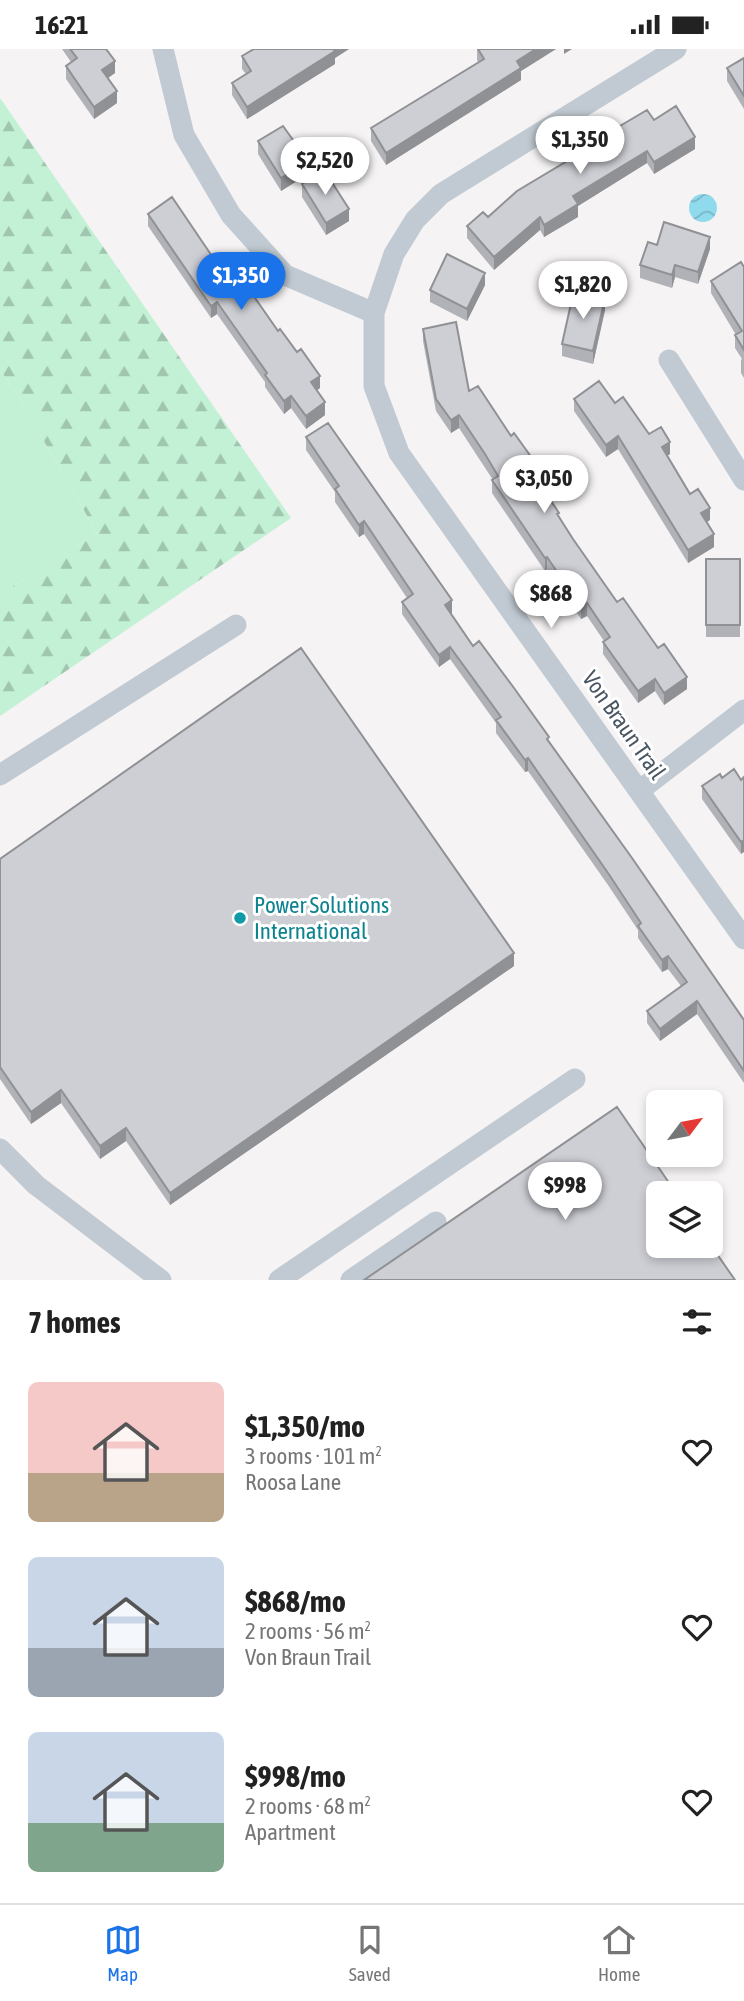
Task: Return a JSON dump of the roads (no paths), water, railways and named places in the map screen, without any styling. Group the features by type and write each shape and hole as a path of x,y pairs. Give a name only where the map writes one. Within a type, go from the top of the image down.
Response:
{"street":[{"path":"163,49 184,135 231,215 285,275 374,313"},
{"name":"Von Braun Trail","path":"676,49 441,194 415,220 394,254 374,313 374,386 399,453 744,939"},
{"path":"670,360 744,480"},
{"path":"0,775 236,625"},
{"path":"639,791 744,710"},
{"path":"292,1277 575,1079"},
{"path":"0,1149 36,1185 161,1280"},
{"path":"351,1280 436,1222"}],"water":[{"path":"703,194 713,198 717,208 713,218 703,222 693,218 689,208 693,198"}],"place":[{"name":"Power Solutions International","path":"240,918"}]}
